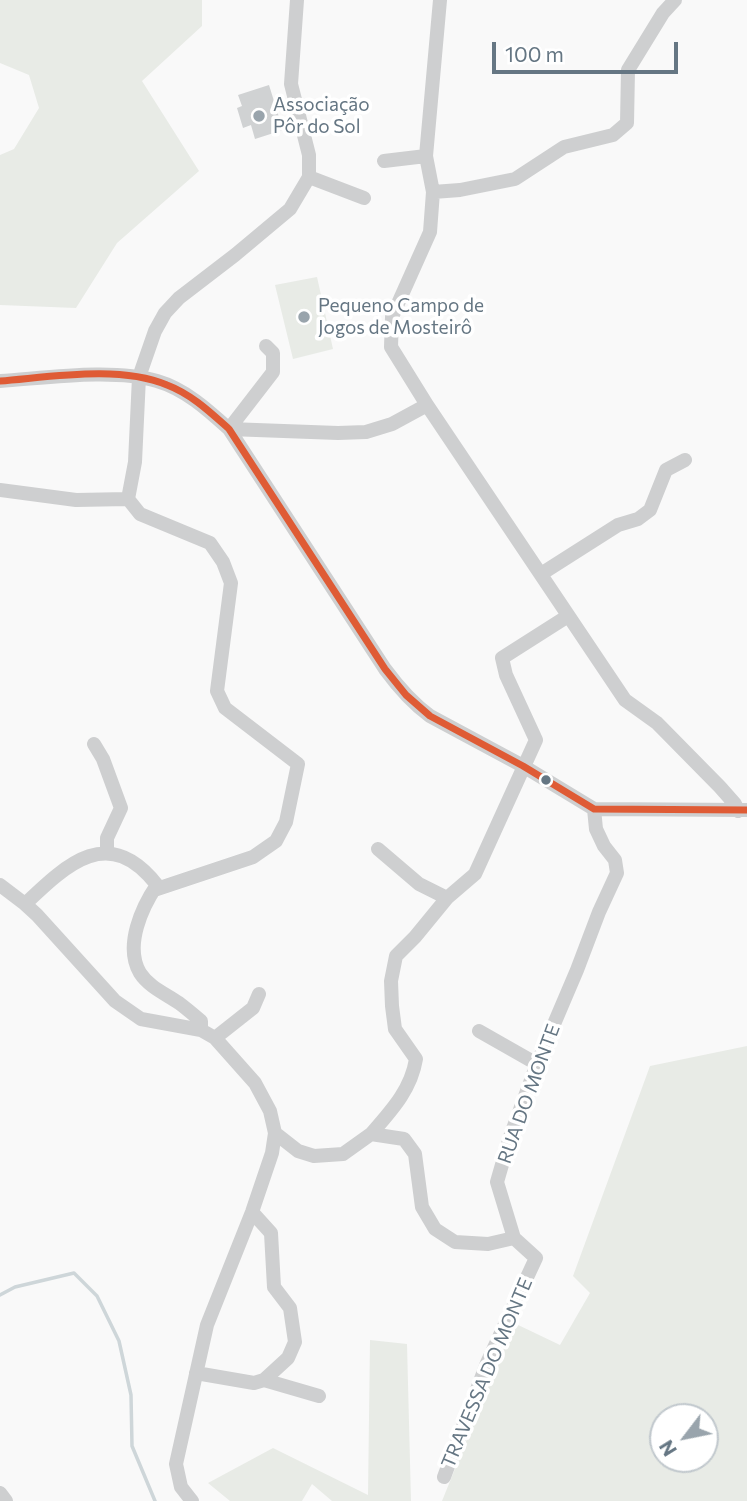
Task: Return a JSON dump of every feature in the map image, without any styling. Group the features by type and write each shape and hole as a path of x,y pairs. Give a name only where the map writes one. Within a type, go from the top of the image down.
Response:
{"street":[{"path":"154,890 253,857 276,841 286,822 298,764 225,708 217,691 231,583 223,562 210,544 140,514 128,499 135,462 139,377 155,331 165,313 179,298 290,209 309,177 309,155 291,83 297,0"},
{"path":"440,0 426,156 433,192 430,232 392,317 391,347 426,405 625,700 657,723 743,811"},
{"path":"433,192 460,190 515,179 564,147 613,135 627,124 628,70 663,13 675,0"},
{"path":"384,161 426,156"},
{"path":"309,177 365,198"},
{"path":"229,429 273,372 273,352 266,346"},
{"path":"0,381 107,374 159,381 181,392 207,408 229,429 385,669 406,696 430,716 523,766 594,809 743,811"},
{"path":"229,429 366,432 392,424 426,405"},
{"path":"541,574 618,525 638,519 650,510 666,470 685,460"},
{"path":"0,490 76,500 128,499"},
{"path":"275,1133 298,1151 314,1156 343,1154 371,1134 402,1096 414,1074 416,1059 396,1030 391,981 396,956 447,898 475,874 536,740 506,675 502,657 568,616"},
{"path":"94,744 103,759 121,808 107,838 107,852"},
{"name":"RUA DO MONTE","path":"514,1238 497,1182 537,1064 617,873 615,860 596,829 594,809"},
{"path":"379,849 419,884 447,898"},
{"path":"25,904 70,865 90,855 107,852 129,860 148,873 157,885 138,919 133,951 140,972 156,988 201,1021 201,1030"},
{"path":"0,885 25,904 115,1001 141,1019 201,1030 215,1038 255,1083 270,1111 275,1133 272,1153 253,1212 207,1325 176,1464 181,1487 192,1501"},
{"path":"215,1038 253,1009 259,994"},
{"path":"480,1031 537,1064"},
{"path":"371,1134 404,1139 415,1154 422,1207 435,1229 455,1242 488,1244 514,1238"},
{"path":"196,1373 254,1383 264,1380 288,1358 295,1342 290,1308 274,1287 271,1233 253,1212"},
{"name":"TRAVESSA DO MONTE","path":"443,1477 488,1363 536,1258 514,1238"},
{"path":"264,1380 319,1396"},
{"path":"0,1493 6,1501"}],"shaded area":[{"path":"0,0 202,0 202,26 142,81 199,171 117,243 76,308 0,305 0,155 14,149 39,108 29,75 0,63"},
{"name":"Pequeno Campo de Jogos de Mosteirô","path":"317,277 333,349 293,359 275,285"},
{"path":"747,1046 747,1501 442,1501 514,1323 560,1345 590,1293 573,1276 650,1066"},
{"path":"370,1340 407,1344 411,1501 332,1501 312,1484 302,1501 230,1501 208,1483 273,1448 368,1495"}],"building":[{"name":"Associação Pôr do Sol","path":"269,85 283,130 255,139 251,125 243,128 237,108 242,106 238,95"}],"waterway":[{"path":"0,1295 15,1287 74,1273 97,1296 119,1341 131,1395 132,1446 155,1501"}],"transit line":[{"path":"0,381 63,375 128,375 167,385 184,393 229,429 385,669 406,695 430,716 523,766 594,809 747,810"}],"place":[{"name":"Associação Pôr do Sol","path":"259,116"},
{"name":"Pequeno Campo de Jogos de Mosteirô","path":"304,317"}]}
